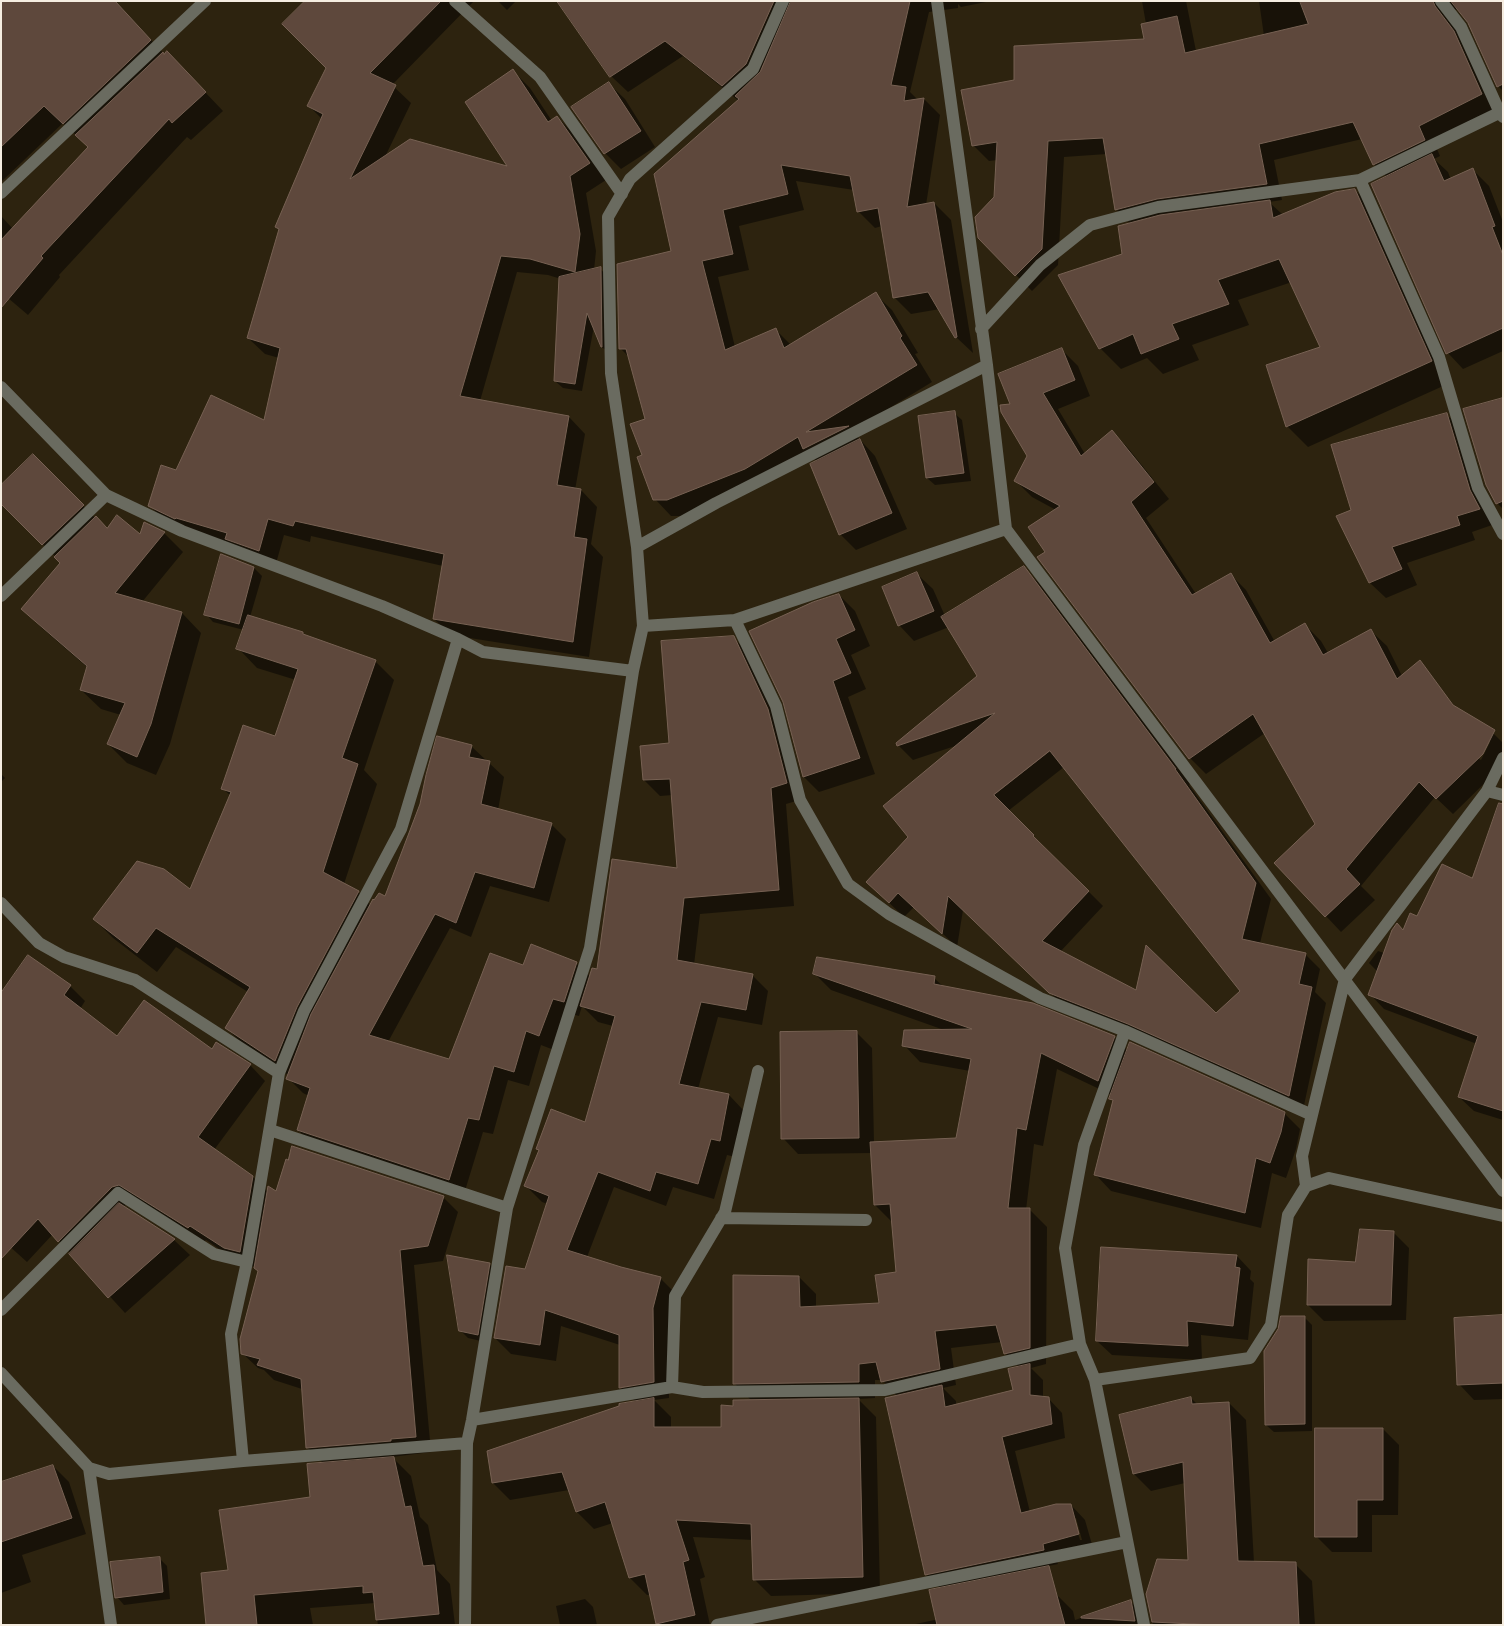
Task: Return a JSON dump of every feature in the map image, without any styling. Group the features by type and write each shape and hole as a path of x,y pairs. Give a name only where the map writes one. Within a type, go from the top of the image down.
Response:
{"street":[{"path":"1,193 205,1"},
{"path":"455,1 540,77 622,194"},
{"path":"465,1625 466,1443 472,1420 507,1208 590,948 633,671 643,626 637,547 610,373 608,216 630,179 753,69 783,1"},
{"path":"938,1 987,365 1006,529 1503,1192"},
{"path":"981,328 1040,265 1090,225 1158,207 1360,180 1502,113 1462,27 1441,1"},
{"path":"1360,180 1439,357 1478,488 1503,534"},
{"path":"637,547 716,503 987,365"},
{"path":"1,387 106,495 182,531 382,606 483,652 633,671"},
{"path":"1,596 106,495"},
{"path":"643,626 735,620 1006,529"},
{"path":"735,620 776,706 800,800 848,884 889,914 1040,998 1125,1031 1312,1115"},
{"path":"243,1461 231,1334 247,1262 279,1073 304,1011 401,829 458,639"},
{"path":"1306,1186 1302,1156 1345,979 1487,791 1503,758"},
{"path":"1487,791 1503,795"},
{"path":"1,903 39,942 64,957 135,980 279,1073"},
{"path":"1125,1031 1084,1145 1065,1248 1080,1344 1095,1380 1144,1625"},
{"path":"672,1387 675,1296 724,1212 758,1072"},
{"path":"270,1130 507,1208"},
{"path":"1095,1380 1250,1358 1272,1325 1288,1215 1306,1186 1328,1178 1503,1216"},
{"path":"1,1310 118,1193 214,1254 247,1262"},
{"path":"721,1218 866,1220"},
{"path":"472,1420 672,1387 703,1392 885,1390 1080,1344"},
{"path":"1,1373 89,1468 108,1474 466,1443"},
{"path":"89,1468 111,1625"},
{"path":"717,1625 1127,1542"}],"building":[{"path":"1,1 115,1 151,40 63,124 44,106 1,147"},
{"path":"305,1 441,1 370,73 396,85 350,179 410,139 507,166 465,102 513,69 548,122 557,116 590,163 570,176 580,234 575,272 530,259 501,256 460,396 569,416 557,485 581,489 574,537 587,539 573,642 433,619 444,554 295,521 293,526 268,519 259,551 225,539 227,533 175,519 148,506 161,465 176,470 211,395 264,420 280,348 247,338 279,229 275,227 323,114 307,106 326,68 282,24"},
{"path":"557,1 774,1 746,64 722,86 665,41 610,77"},
{"path":"791,1 910,1 891,85 906,87 904,101 924,98 907,207 934,202 957,337 955,338 928,292 893,298 878,208 857,212 850,176 781,165 788,194 723,210 733,254 702,261 725,350 776,328 784,348 876,292 902,336 900,338 917,365 806,432 849,426 803,449 798,437 745,469 667,500 653,500 637,457 642,455 630,424 645,419 626,349 619,349 617,264 671,251 654,174 739,99 735,96 760,72"},
{"path":"1300,1 1433,1 1454,31 1482,94 1419,126 1425,140 1373,165 1353,122 1259,144 1267,184 1157,199 1115,210 1103,138 1048,141 1042,249 1015,276 978,238 975,217 994,197 997,142 972,146 961,90 1014,80 1014,46 1144,39 1141,24 1177,16 1185,53 1308,24"},
{"path":"1451,1 1503,1 1503,84 1497,87 1468,23"},
{"path":"167,51 206,92 172,123 169,119 41,256 43,258 1,308 1,240 88,147 75,135 163,52 164,54"},
{"path":"609,82 641,131 604,154 571,107"},
{"path":"1432,154 1444,181 1473,168 1495,226 1492,227 1503,255 1503,328 1446,354 1371,184"},
{"path":"1355,189 1432,361 1286,427 1266,365 1320,347 1279,259 1218,280 1229,304 1172,324 1179,339 1141,354 1133,334 1099,349 1058,275 1122,254 1118,226 1160,215 1270,200 1273,218 1335,192"},
{"path":"601,267 602,347 587,313 575,384 554,381 559,277"},
{"path":"1062,348 1075,380 1043,393 1081,456 1112,430 1154,482 1131,502 1192,595 1231,573 1270,643 1305,623 1323,655 1371,629 1397,679 1420,660 1453,705 1495,730 1483,754 1436,799 1419,782 1346,869 1360,884 1325,917 1274,863 1315,824 1253,714 1189,759 1037,557 1045,552 1028,527 1060,506 1014,481 1027,456 1001,412 1000,405 1010,404 998,374"},
{"path":"1503,398 1503,501 1496,504 1486,485 1463,409"},
{"path":"955,411 964,473 926,478 918,416"},
{"path":"1447,413 1470,490 1480,509 1457,516 1460,525 1392,547 1402,569 1369,583 1336,516 1351,510 1331,445"},
{"path":"860,439 892,513 839,535 810,464"},
{"path":"33,454 84,505 42,545 1,504 1,485"},
{"path":"117,515 140,534 144,522 165,532 115,593 182,612 151,724 137,757 107,744 125,703 80,690 87,666 21,609 60,563 54,557 96,516 107,528"},
{"path":"221,554 254,567 239,624 204,615"},
{"path":"1024,566 1176,769 1256,883 1242,939 1306,953 1299,984 1312,987 1289,1096 1128,1024 1049,993 948,896 942,934 898,893 889,903 866,882 908,837 883,806 995,713 897,746 896,743 977,676 941,617","holes":["1050,751 1240,991 1216,1013 1146,945 1136,990 1042,941 1089,891 994,795"]},
{"path":"917,572 934,611 898,626 882,587"},
{"path":"839,594 855,630 836,639 851,673 833,681 860,758 803,777 783,702 749,631 813,602"},
{"path":"248,615 303,632 303,634 376,660 342,758 358,764 323,872 359,891 297,1007 275,1061 225,1028 250,987 156,928 137,953 93,919 137,861 164,869 190,889 231,792 221,789 243,725 275,736 298,669 236,649"},
{"path":"734,636 768,709 787,783 771,788 779,890 684,898 677,960 753,974 746,1010 701,1002 679,1084 729,1094 720,1141 711,1139 698,1184 656,1172 650,1191 598,1172 567,1250 661,1277 653,1308 654,1382 619,1388 619,1335 545,1310 540,1345 494,1338 506,1266 525,1269 549,1196 524,1186 539,1150 536,1149 551,1109 585,1122 615,1016 580,1006 592,968 597,969 612,859 677,868 670,779 643,780 640,746 669,743 661,641"},
{"path":"437,736 472,745 469,757 490,761 481,804 552,823 534,888 475,872 456,923 435,914 369,1035 449,1059 490,953 523,965 531,944 577,962 564,1002 553,999 539,1036 526,1031 514,1072 494,1066 479,1120 468,1118 449,1180 297,1130 310,1088 286,1079 311,1014 373,899 379,893 385,896 420,804"},
{"path":"1499,803 1503,804 1503,1111 1458,1097 1478,1036 1368,995 1392,930 1397,923 1403,930 1410,913 1417,916 1442,864 1472,878"},
{"path":"28,955 71,985 64,995 117,1036 144,1000 212,1049 216,1042 251,1064 198,1137 253,1176 240,1252 224,1248 119,1185 112,1187 58,1242 38,1219 1,1259 1,993"},
{"path":"817,957 935,976 934,984 1033,1003 1115,1036 1098,1081 1041,1053 1026,1130 1017,1128 1008,1208 1030,1208 1030,1348 1004,1354 996,1325 935,1331 940,1369 881,1382 876,1362 859,1364 859,1382 733,1384 733,1275 799,1276 800,1307 879,1303 875,1275 896,1272 890,1204 874,1205 870,1142 956,1138 971,1059 902,1046 904,1030 972,1029 813,974"},
{"path":"857,1031 859,1138 781,1139 780,1032"},
{"path":"1130,1042 1285,1112 1281,1132 1270,1163 1256,1158 1245,1213 1094,1175 1113,1100 1109,1099"},
{"path":"292,1146 444,1196 428,1246 400,1250 416,1437 306,1448 301,1379 257,1365 260,1359 241,1354 240,1339 258,1271 254,1268 268,1186 276,1191"},
{"path":"119,1203 175,1239 108,1298 69,1254"},
{"path":"1360,1229 1394,1231 1391,1305 1307,1305 1308,1259 1355,1262"},
{"path":"1101,1247 1237,1255 1235,1267 1240,1268 1233,1326 1187,1321 1188,1346 1096,1341"},
{"path":"447,1255 490,1263 478,1335 459,1331"},
{"path":"1503,1315 1503,1383 1457,1385 1454,1318"},
{"path":"1281,1316 1305,1316 1305,1424 1265,1425 1264,1351 1278,1329"},
{"path":"1030,1364 1030,1395 1049,1397 1052,1424 1002,1437 1021,1513 1056,1504 1071,1504 1079,1534 1043,1544 1044,1550 925,1575 885,1398 942,1385 945,1407 1013,1390 1008,1369"},
{"path":"1191,1397 1192,1404 1229,1402 1238,1561 1296,1562 1299,1625 1214,1625 1152,1622 1146,1594 1157,1559 1188,1560 1183,1462 1133,1474 1119,1415"},
{"path":"654,1398 654,1427 721,1427 721,1405 733,1406 733,1400 859,1398 863,1577 753,1580 751,1524 676,1520 689,1560 683,1562 695,1615 656,1624 645,1574 629,1578 605,1502 576,1512 562,1472 492,1483 487,1451 619,1406 619,1404"},
{"path":"1315,1428 1383,1428 1383,1500 1357,1500 1357,1537 1315,1537"},
{"path":"394,1457 405,1507 411,1506 423,1566 434,1565 439,1614 376,1620 373,1592 363,1593 363,1586 254,1595 257,1625 206,1625 201,1573 228,1570 219,1510 310,1497 307,1464"},
{"path":"53,1465 72,1518 1,1542 1,1482"},
{"path":"160,1557 163,1592 115,1598 110,1562"},
{"path":"1049,1566 1065,1625 937,1625 929,1590"},
{"path":"1131,1600 1135,1621 1081,1618 1081,1617"}]}
